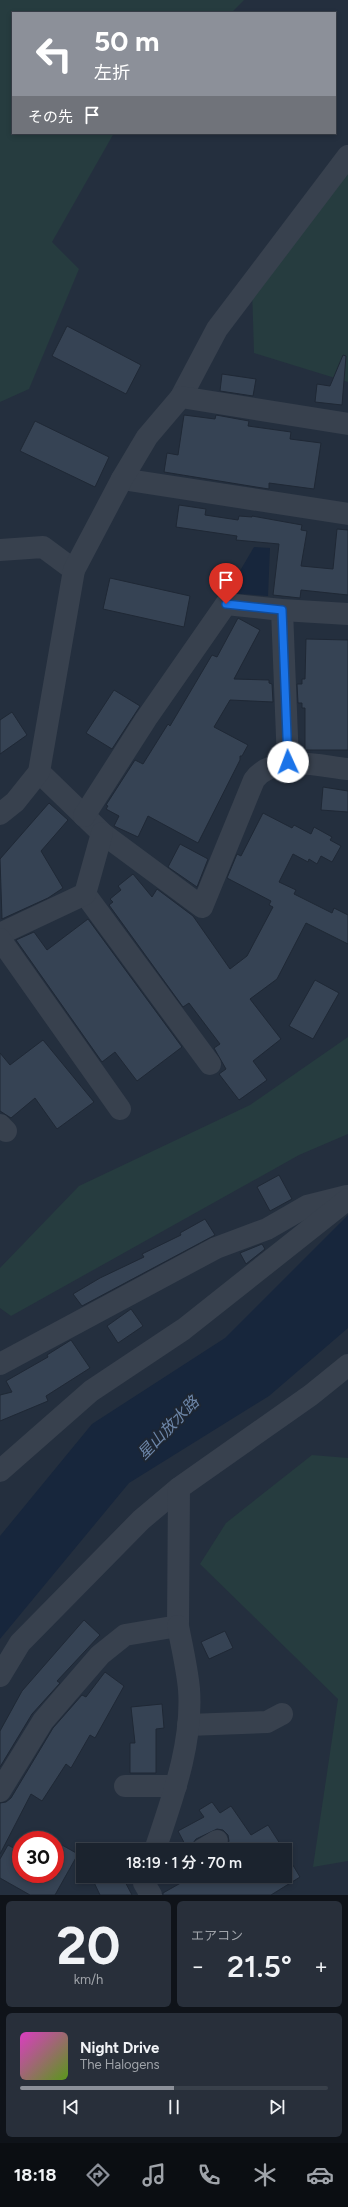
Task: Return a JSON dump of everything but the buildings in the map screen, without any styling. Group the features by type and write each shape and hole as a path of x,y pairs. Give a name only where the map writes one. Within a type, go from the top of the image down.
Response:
{"street":[{"path":"0,814 15,802 39,772 74,570 122,479 147,437 181,397 217,329 348,156"},
{"path":"181,397 348,424"},
{"path":"122,479 348,514"},
{"path":"0,550 43,547 74,570"},
{"path":"84,816 146,719 226,604 282,610 348,614"},
{"path":"282,610 288,762"},
{"path":"39,772 102,833 202,907 254,780 260,772 288,762 348,769"},
{"path":"0,934 85,894 102,833"},
{"path":"85,894 210,1064"},
{"path":"0,939 120,1109"},
{"path":"0,1364 216,1248 267,1229 307,1206 348,1195"},
{"path":"0,1471 91,1391 184,1329 348,1199"},
{"path":"0,1676 20,1643 141,1520 179,1488 311,1395 348,1365"},
{"path":"157,1843 176,1786 188,1726 189,1689 178,1626 179,1488"},
{"path":"0,1792 43,1721 100,1655 125,1635 178,1626"},
{"path":"188,1726 267,1722 282,1714"},
{"path":"125,1786 176,1786"}],"green space":[{"path":"0,0 244,0 232,12 12,12 12,134 113,134 52,242 79,269 29,389 0,402"},
{"path":"348,167 348,382 254,353 252,288"},
{"path":"348,1037 348,1134 299,1155 11,1316 0,1308 0,1268 79,1186 250,1105"},
{"path":"312,1455 348,1458 348,1861 313,1867 338,1699 200,1564 226,1523"}],"water":[{"path":"254,547 270,548 268,596 227,593"},
{"name":"星山放水路","path":"348,1215 348,1328 269,1396 129,1483 0,1639 0,1536 92,1424 225,1338"}],"route":[{"path":"226,604 282,610 288,762"}]}
